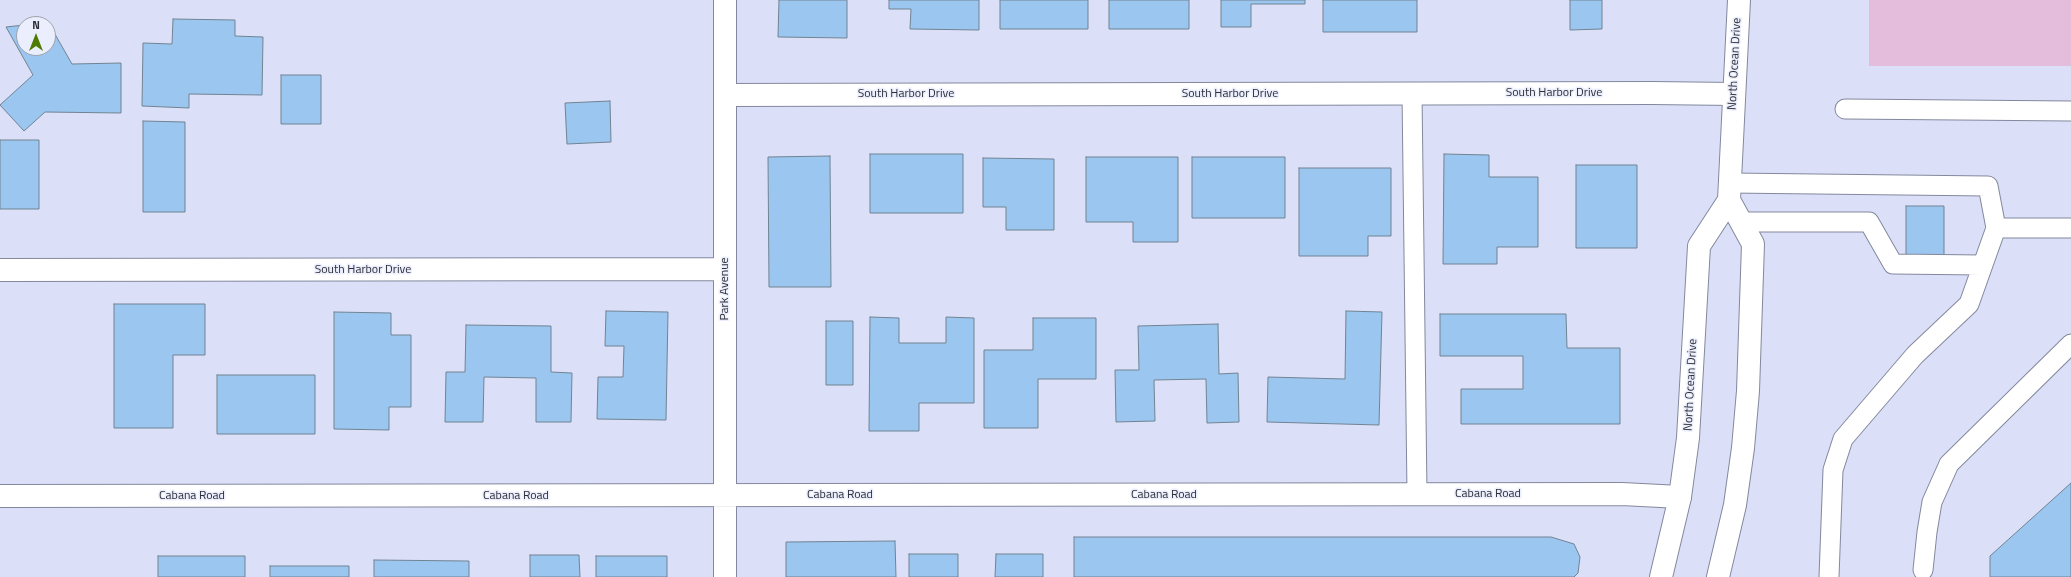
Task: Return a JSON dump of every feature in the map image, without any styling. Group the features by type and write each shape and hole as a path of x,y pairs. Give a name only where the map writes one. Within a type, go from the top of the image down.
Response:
{"street":[{"name":"Park Avenue","path":"725,0 725,577"},
{"name":"North Ocean Drive","path":"1661,577 1680,497 1689,427 1699,246 1729,191 1739,0"},
{"name":"South Harbor Drive","path":"725,95 1412,93 1734,94"},
{"path":"1718,577 1735,504 1743,448 1748,391 1753,244 1741,222 1729,191"},
{"name":"South Harbor Drive","path":"0,270 725,270"},
{"name":"Cabana Road","path":"0,496 1622,494 1680,497"}],"lane":[{"path":"1412,93 1417,494"},
{"path":"1845,109 2071,111"},
{"path":"1729,191 1988,186 1996,228 1969,304 1915,355 1843,439 1833,470 1829,577"},
{"path":"1741,222 1869,222 1894,264 1982,265"},
{"path":"1996,228 2071,228"},
{"path":"1923,570 1932,502 1949,464 2071,344"}],"shaded area":[{"path":"1869,0 2071,0 2071,66 1869,66"}],"building":[{"path":"779,0 847,0 847,38 778,37"},
{"path":"889,0 979,0 979,30 910,29 911,9 889,9"},
{"path":"1000,0 1088,0 1088,29 1000,29"},
{"path":"1109,0 1189,0 1189,29 1109,29"},
{"path":"1221,0 1305,0 1305,4 1251,4 1251,27 1221,27"},
{"path":"1323,0 1417,0 1417,32 1323,32"},
{"path":"1570,0 1602,0 1602,29 1570,30"},
{"path":"173,19 235,20 235,36 263,37 262,95 189,94 189,108 142,106 143,43 172,44"},
{"path":"16,26 16,45 6,27"},
{"path":"56,36 72,64 121,63 121,113 45,112 24,131 0,105 33,75 22,56 56,56"},
{"path":"281,75 321,75 321,124 281,124"},
{"path":"610,101 611,142 567,144 565,103"},
{"path":"143,121 185,122 185,212 143,212"},
{"path":"0,140 39,140 39,209 0,209"},
{"path":"870,154 963,154 963,213 870,213"},
{"path":"1444,154 1489,155 1489,177 1538,177 1538,247 1497,247 1497,264 1443,264"},
{"path":"830,156 831,287 769,287 768,157"},
{"path":"1086,157 1178,157 1178,242 1133,242 1133,222 1086,222"},
{"path":"1192,157 1285,157 1285,218 1192,218"},
{"path":"983,158 1054,159 1054,230 1006,230 1006,207 983,207"},
{"path":"1576,165 1637,165 1637,248 1576,248"},
{"path":"1299,168 1391,168 1391,236 1368,236 1368,256 1299,256"},
{"path":"1906,206 1944,206 1944,263 1906,263"},
{"path":"114,304 205,304 205,355 173,355 173,428 114,428"},
{"path":"606,311 668,312 666,420 597,419 598,377 623,377 624,346 605,346"},
{"path":"1346,311 1382,312 1379,425 1267,422 1268,377 1345,379"},
{"path":"334,312 391,313 391,335 411,335 411,407 389,407 389,430 334,429"},
{"path":"1440,314 1566,314 1567,348 1620,348 1620,424 1461,424 1461,389 1523,389 1523,356 1440,356"},
{"path":"870,317 899,318 899,343 946,343 946,317 974,318 974,403 919,403 919,431 869,431"},
{"path":"1033,318 1096,318 1096,379 1038,379 1038,428 984,428 984,350 1033,350"},
{"path":"826,321 853,321 853,385 826,385"},
{"path":"1218,324 1219,374 1238,373 1239,422 1207,423 1206,379 1154,380 1155,421 1116,422 1115,370 1139,370 1138,326"},
{"path":"466,325 551,326 551,372 572,373 571,422 536,422 536,378 484,377 483,422 445,422 446,372 465,372"},
{"path":"217,375 315,375 315,434 217,434"},
{"path":"2071,483 2071,577 1990,577 1990,556"},
{"path":"1074,537 1551,537 1574,544 1580,557 1578,573 1574,577 1074,577"},
{"path":"895,541 896,577 786,577 786,542"},
{"path":"909,554 958,554 958,577 909,577"},
{"path":"996,554 1043,554 1043,577 995,577"},
{"path":"530,555 579,555 580,577 530,577"},
{"path":"158,556 245,556 245,577 158,577"},
{"path":"596,556 667,556 667,577 596,577"},
{"path":"374,560 469,561 469,577 374,577"},
{"path":"270,566 349,566 349,577 270,577"}]}
